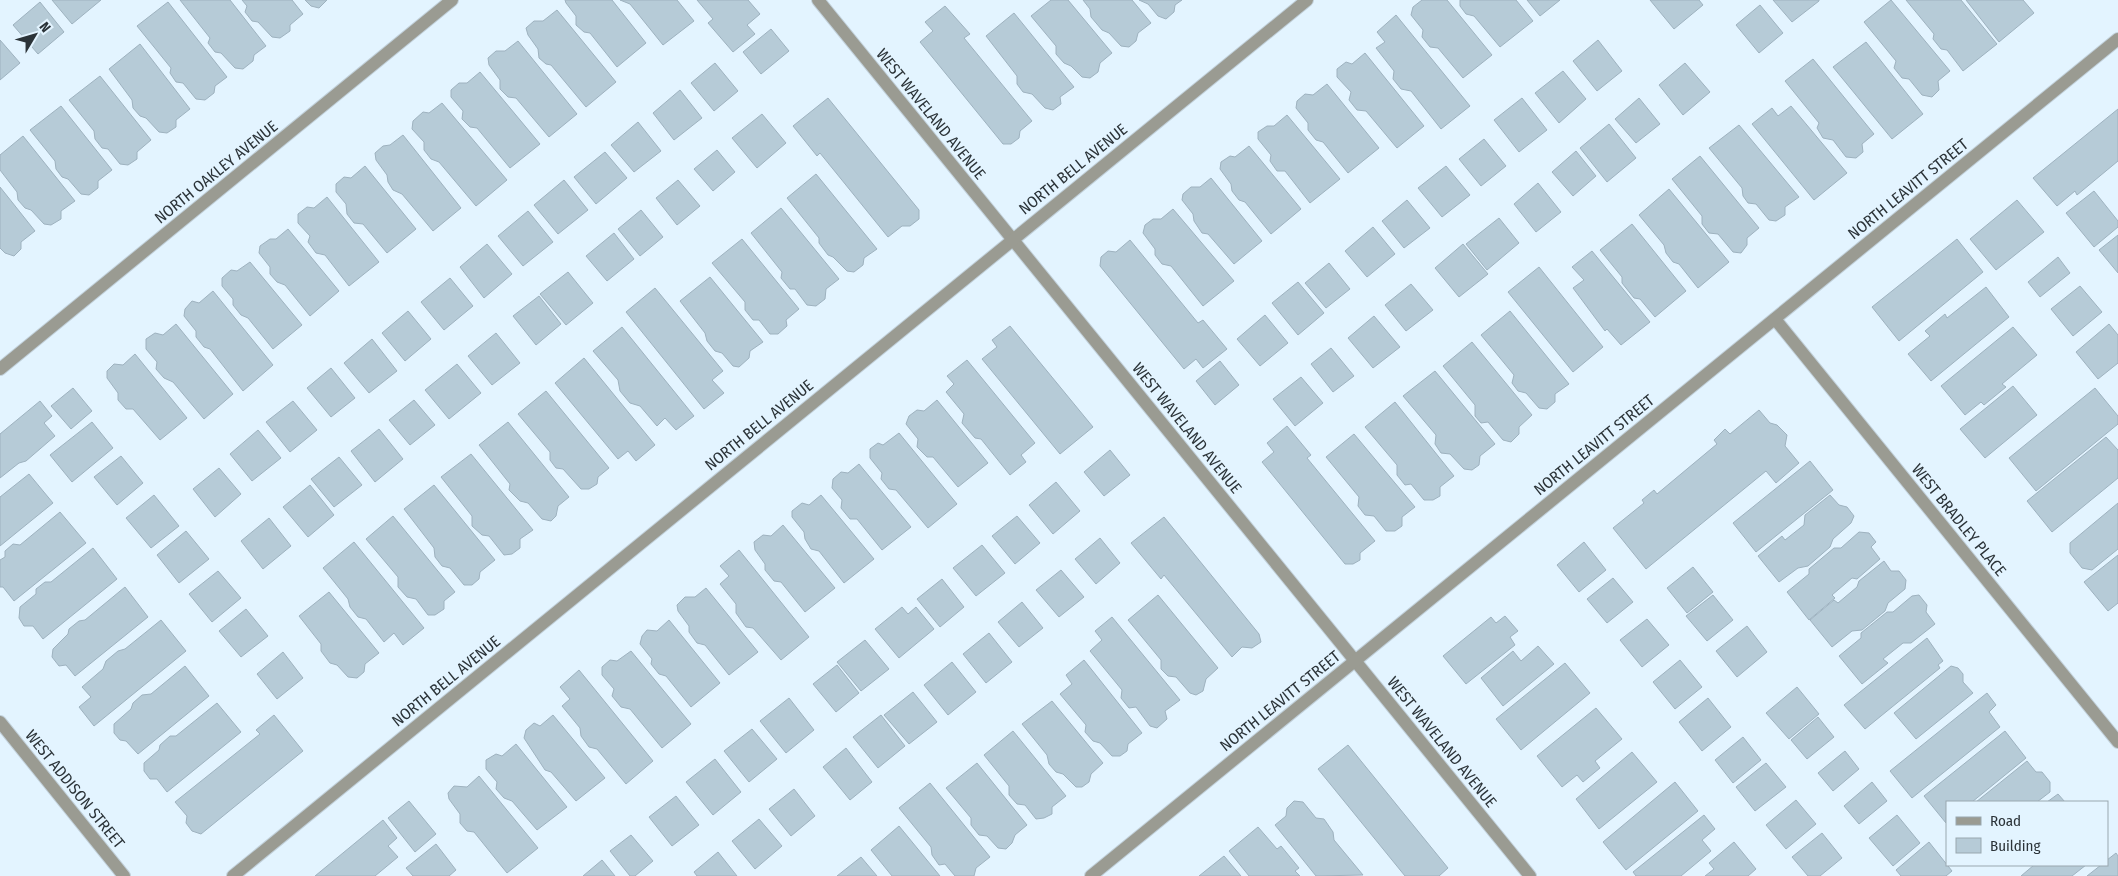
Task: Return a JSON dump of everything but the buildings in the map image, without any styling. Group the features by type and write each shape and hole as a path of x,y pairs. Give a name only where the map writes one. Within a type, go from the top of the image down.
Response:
{"street":[{"name":"NORTH OAKLEY AVENUE","path":"0,369 452,0"},
{"name":"WEST WAVELAND AVENUE","path":"818,0 1530,876"},
{"name":"NORTH BELL AVENUE","path":"233,876 1307,0"},
{"name":"NORTH LEAVITT STREET","path":"1091,876 2118,39"},
{"name":"WEST BRADLEY PLACE","path":"1775,318 2118,742"},
{"name":"WEST ADDISON STREET","path":"0,722 124,876"}]}
